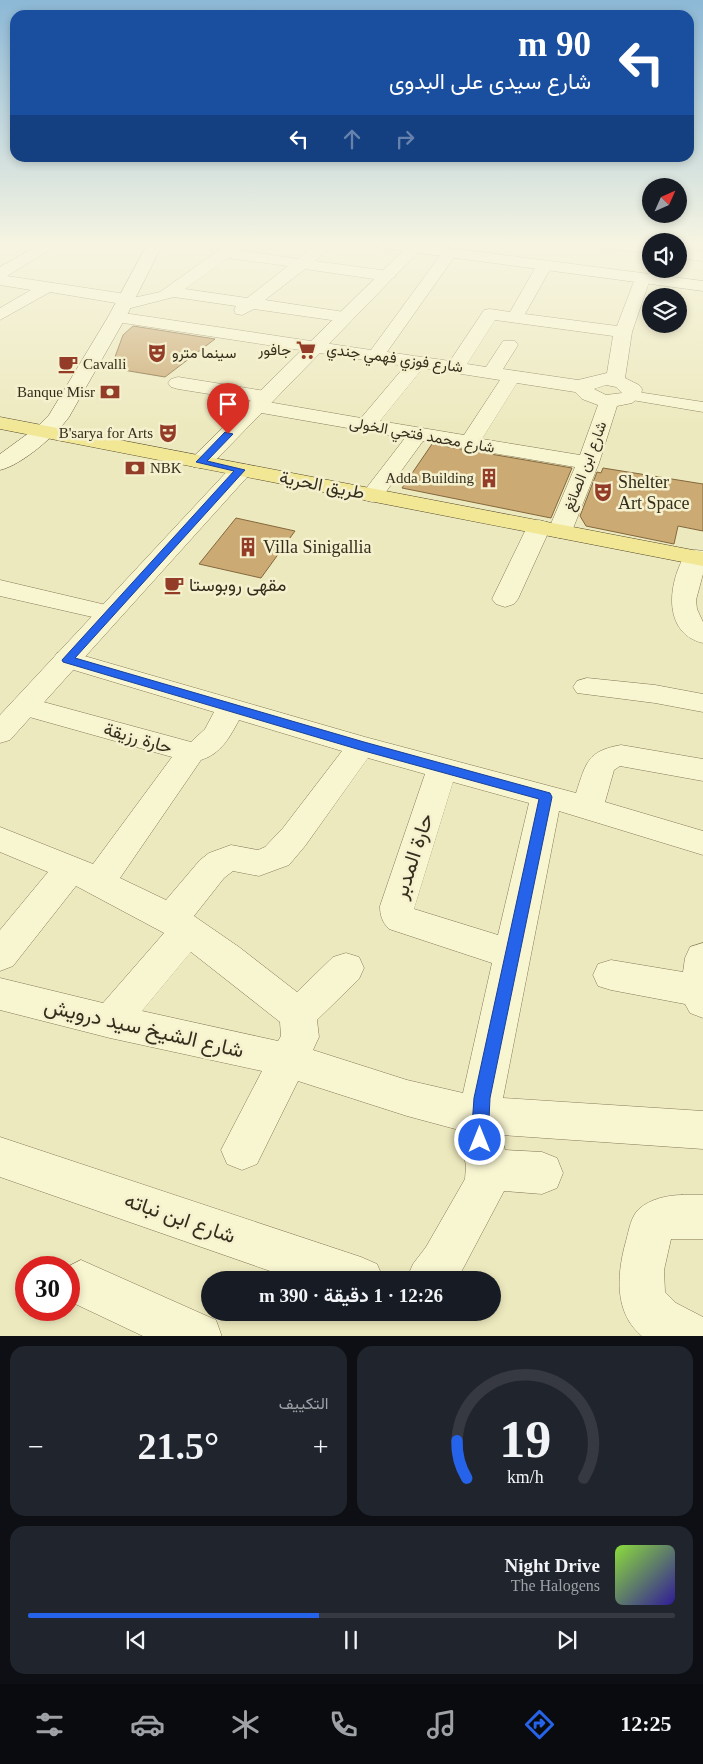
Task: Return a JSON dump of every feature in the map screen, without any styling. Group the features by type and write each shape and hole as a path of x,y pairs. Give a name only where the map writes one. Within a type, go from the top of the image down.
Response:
{"main road":[{"name":"طريق الحرية","path":"10,425 699,558"}],"street":[{"path":"0,315 16,305"},
{"name":"شارع فوزي فهمي جندي","path":"116,305 214,331 456,366 583,387"},
{"path":"0,464 45,431 61,415 122,307 130,305"},
{"path":"214,331 248,305"},
{"path":"268,305 345,316"},
{"path":"201,462 356,305"},
{"path":"376,355 412,305"},
{"path":"515,317 522,305"},
{"path":"615,380 624,332 638,305"},
{"path":"456,366 488,316 494,314 624,332"},
{"path":"492,372 509,345"},
{"path":"366,425 419,361"},
{"path":"469,443 513,375"},
{"path":"631,396 633,392 630,387 615,380 590,381 583,387 584,391 593,397 609,401 621,400 631,396 703,407"},
{"name":"شارع محمد فتحي الخولى","path":"178,383 366,425 588,463"},
{"name":"شارع ابن الصائغ","path":"505,599 588,463 609,401"},
{"path":"0,442 10,425 64,407"},
{"path":"372,495 418,434"},
{"path":"0,733 241,470"},
{"path":"699,558 682,609 685,618 692,628 703,635"},
{"path":"0,588 110,612"},
{"path":"67,660 362,746 588,808 703,843"},
{"path":"588,686 655,694 703,703"},
{"name":"حارة رزيقة","path":"25,706 191,752 200,751 210,744 231,708"},
{"path":"110,1022 180,925 212,869 221,862 231,858 259,863 277,856 294,837 362,746"},
{"path":"0,956 85,875 191,752"},
{"path":"588,808 600,764 611,756 621,755 703,770"},
{"name":"حارة المدبر","path":"442,768 397,906 397,915 401,919 511,954"},
{"path":"436,1271 486,1184 489,1170 480,1140 479,1116 511,954 546,797"},
{"path":"0,838 85,875 180,925 226,957 298,1015 300,1037 242,1150"},
{"path":"298,1015 346,968"},
{"path":"611,975 703,984"},
{"name":"شارع الشيخ سيد درويش","path":"0,994 110,1022 289,1061 445,1110 479,1116 703,1130"},
{"name":"شارع ابن نباته","path":"0,1157 335,1271"},
{"path":"489,1170 542,1173"},
{"path":"694,1336 666,1323 650,1312 643,1295 641,1276 651,1228 655,1223 669,1218 703,1217"},
{"path":"82,1283 199,1336"}],"building":[{"name":"سينما مترو","path":"133,326 215,339 165,377 111,368 123,335"},
{"name":"Adda Building","path":"432,444 572,468 551,518 402,488"},
{"path":"603,468 703,484 703,531 678,526 674,544 586,526 580,516 597,472 601,473"},
{"name":"Villa Sinigallia","path":"236,518 295,531 261,578 199,564"}],"place":[{"name":"جافور","path":"306,350"},
{"name":"سينما مترو","path":"157,353"},
{"name":"Cavalli","path":"68,364"},
{"name":"Banque Misr","path":"110,392"},
{"name":"B'sarya for Arts","path":"168,433"},
{"name":"NBK","path":"135,468"},
{"name":"Adda Building","path":"489,478"},
{"name":"Shelter Art Space","path":"603,492"},
{"name":"Villa Sinigallia","path":"248,547"},
{"name":"مقهى روبوستا","path":"174,585"}],"route":[{"path":"228,434 201,462 241,470 67,660 362,746 546,797 511,954 493,1053 482,1098 479,1116 480,1140"}]}
